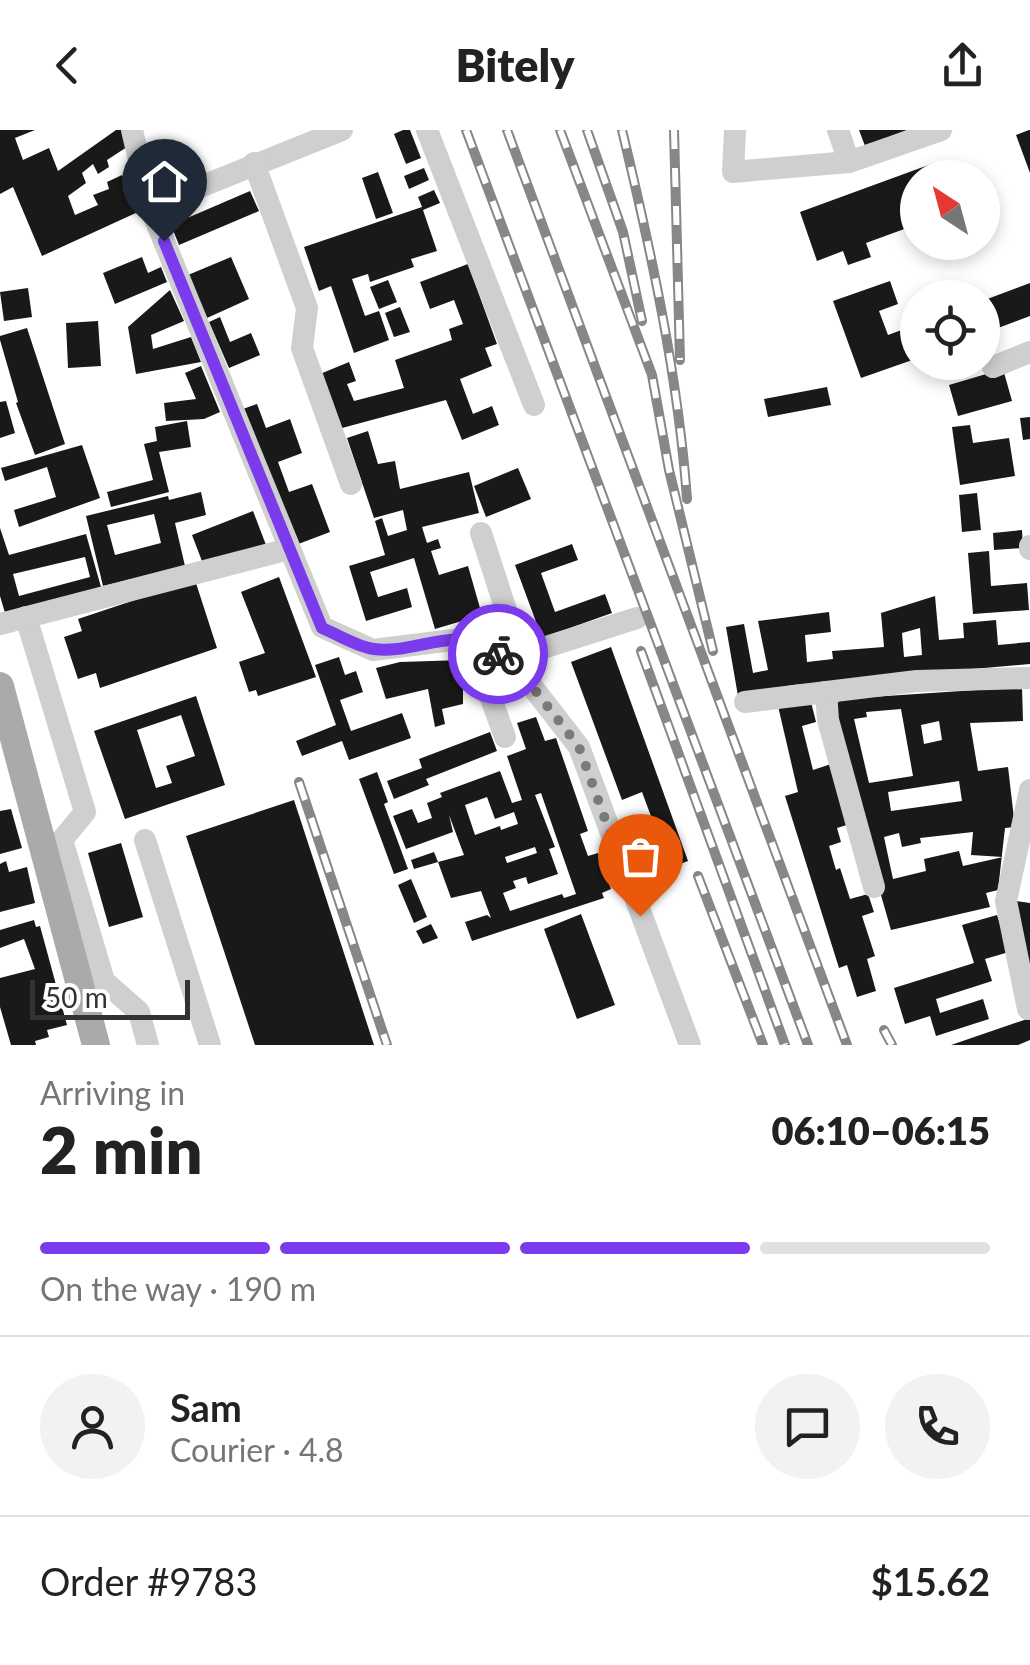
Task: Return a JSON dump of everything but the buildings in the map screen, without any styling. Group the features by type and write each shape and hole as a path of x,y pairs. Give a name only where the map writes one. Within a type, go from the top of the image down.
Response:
{"main road":[{"path":"0,686 96,1045"}],"street":[{"path":"132,130 150,207 322,628 374,650 479,642 518,650 543,648 637,618"},
{"path":"150,207 254,163 305,136 342,130"},
{"path":"428,130 534,405"},
{"path":"735,130 733,172 849,162 941,130"},
{"path":"838,130 849,162"},
{"path":"254,163 307,308 302,348 351,484"},
{"path":"1000,363 1030,352"},
{"path":"482,532 518,650"},
{"path":"0,624 289,549"},
{"path":"26,617 85,812 62,840 104,981 139,1012 148,1045"},
{"path":"479,642 506,737"},
{"path":"479,642 531,685 579,747 690,1045"},
{"path":"746,702 917,682 1030,678"},
{"path":"826,692 828,720 874,887"},
{"path":"1028,1010 1006,901 1030,790"},
{"path":"145,840 210,1045"}],"railway":[{"path":"466,130 808,1045"},
{"path":"507,130 847,1045"},
{"path":"560,130 652,375 669,470 713,651"},
{"path":"587,130 623,232 642,321"},
{"path":"622,130 662,313 687,499"},
{"path":"674,130 680,360"},
{"path":"641,651 785,1045"},
{"path":"299,782 387,1045"},
{"path":"698,876 763,1045"},
{"path":"884,1030 892,1045"}],"way so far":[{"path":"498,654 531,685 579,747 640,916"}],"route":[{"path":"164,241 322,628 374,650 469,638 498,654"}]}
